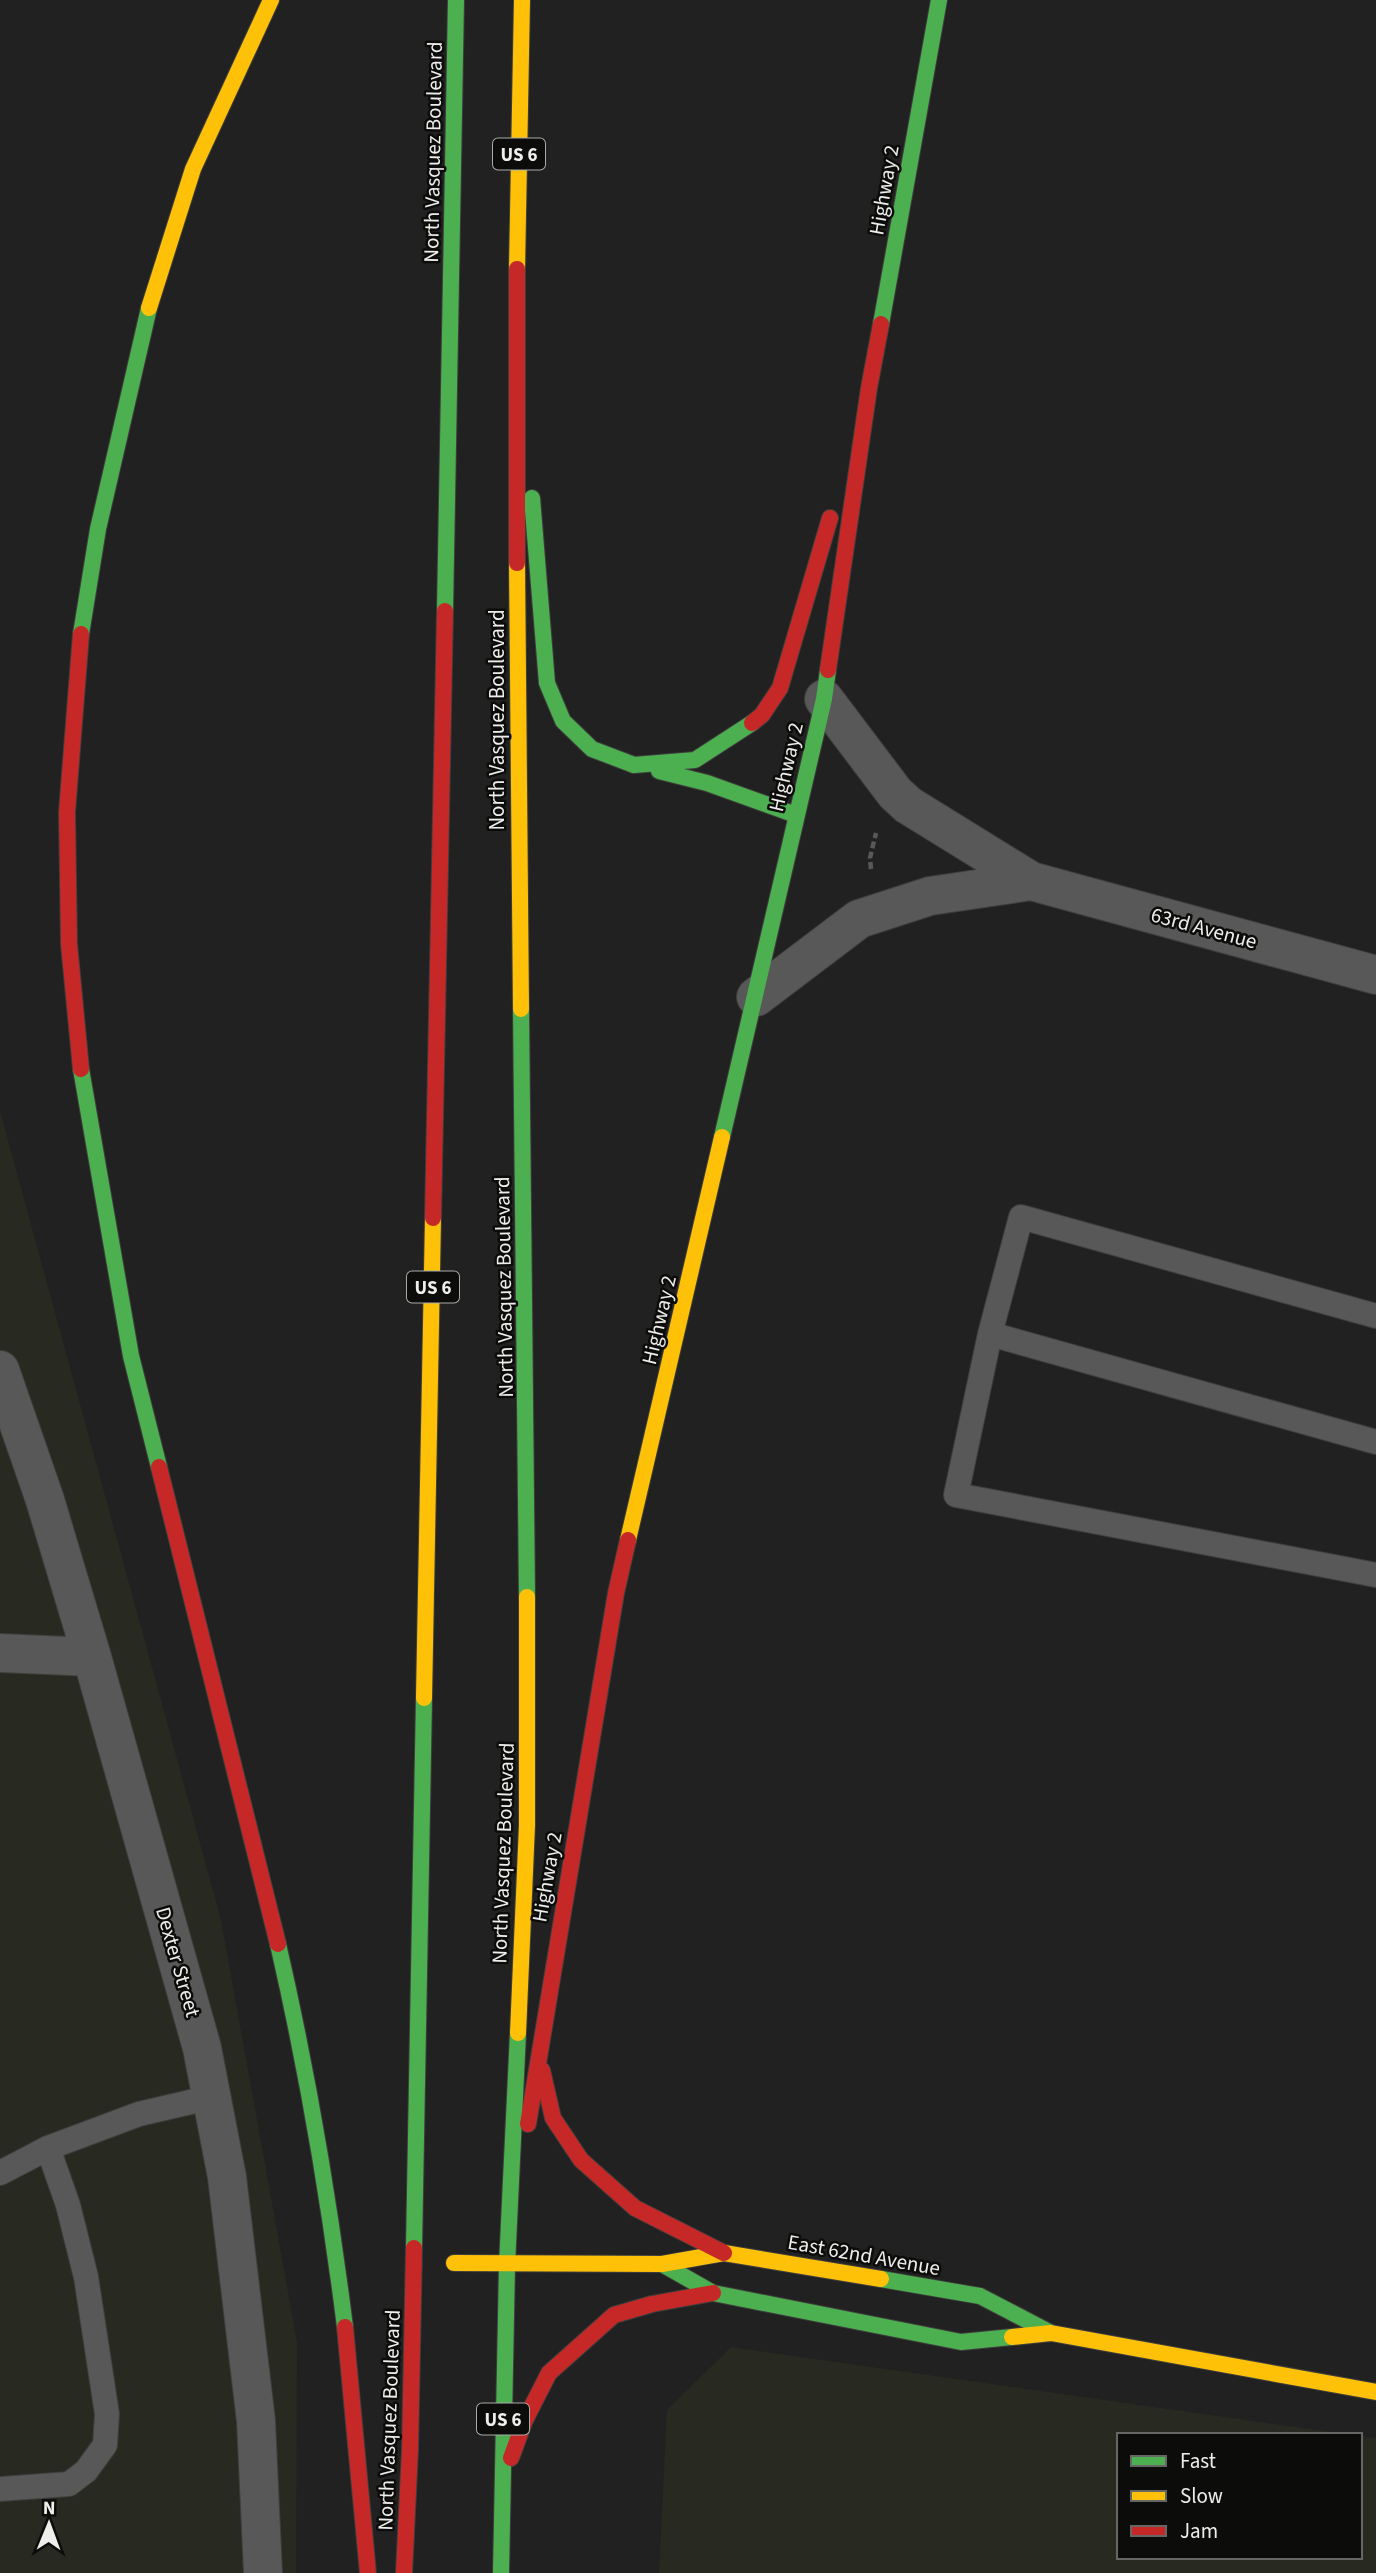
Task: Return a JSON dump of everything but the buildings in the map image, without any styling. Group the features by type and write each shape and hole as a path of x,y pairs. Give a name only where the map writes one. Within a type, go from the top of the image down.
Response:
{"main road":[{"path":"271,0 193,169 163,260 141,337 97,529 82,618 67,812 69,944 82,1072 131,1356 251,1831 293,2010 338,2270 352,2382 368,2573"},
{"name":"North Vasquez Boulevard","path":"404,2573 411,2422 456,0"},
{"name":"North Vasquez Boulevard","path":"501,2573 507,2265 527,1825 527,1436 517,721 516,308 522,0"},
{"name":"Highway 2","path":"507,2265 538,2053 616,1593 824,699 869,388 939,0"},
{"path":"934,26 954,0"},
{"name":"Highway 2","path":"516,308 547,683 564,721 592,749 634,765 695,760 735,736 762,715 780,688 869,388"},
{"path":"634,765 707,783 796,815"},
{"path":"538,2053 553,2118 581,2160 635,2208 724,2253"},
{"name":"East 62nd Avenue","path":"454,2263 662,2264 724,2253 980,2296 1051,2333"},
{"name":"East 62nd Avenue","path":"662,2264 713,2293 961,2342 1051,2333 1376,2392"},
{"path":"501,2483 526,2420 549,2373 614,2315 652,2304 713,2293"}],"street":[{"name":"63rd Avenue","path":"824,699 895,793 908,805 1031,881 1376,975"},
{"name":"63rd Avenue","path":"756,997 859,919 930,896 1031,881"},
{"name":"Dexter Street","path":"0,1370 45,1500 92,1657 202,2048 227,2177 256,2421 262,2573"},
{"path":"0,1653 92,1657"}],"lane":[{"path":"1376,1316 1021,1217 990,1334 956,1495 1376,1575"},
{"path":"990,1334 1376,1443"},
{"path":"0,2173 48,2148 139,2114 212,2097"},
{"path":"0,2489 69,2484 86,2471 105,2445 107,2414 86,2277 68,2205 48,2148"}],"path":[{"path":"872,873 870,858 878,822"}],"shaded area":[{"path":"0,1111 221,1920 297,2342 296,2573 0,2573"},
{"path":"731,2347 1338,2433 1117,2433 1117,2559 1362,2559 1362,2436 1376,2438 1376,2573 659,2573 667,2410"}],"traffic: fast":[{"path":"445,611 456,0"},
{"path":"881,324 939,0"},
{"path":"81,634 98,529 149,308"},
{"path":"532,498 547,683 563,721 592,749 634,765 695,760 752,723"},
{"path":"722,1137 824,699 828,670"},
{"path":"659,771 707,783 796,815"},
{"path":"521,1009 527,1597"},
{"path":"81,1069 131,1356 159,1467"},
{"path":"414,2248 424,1698"},
{"path":"278,1944 316,2135 345,2327"},
{"path":"501,2573 507,2265 518,2033"},
{"path":"662,2264 713,2293 961,2342 1012,2337"},
{"path":"881,2279 980,2296 1051,2333"}],"traffic: slow":[{"path":"149,308 193,169 271,0"},
{"path":"517,269 522,0"},
{"path":"517,563 521,1009"},
{"path":"628,1540 722,1137"},
{"path":"424,1698 433,1218"},
{"path":"518,2033 527,1825 527,1597"},
{"path":"454,2263 662,2264 724,2253 881,2279"},
{"path":"1012,2337 1051,2333 1376,2392"}],"traffic: jam":[{"path":"517,269 517,563"},
{"path":"828,670 869,388 881,324"},
{"path":"752,723 762,715 780,688 830,518"},
{"path":"433,1218 445,611"},
{"path":"81,634 67,812 69,944 81,1069"},
{"path":"159,1467 278,1944"},
{"path":"528,2124 616,1593 628,1540"},
{"path":"542,2070 553,2118 581,2160 635,2208 724,2253"},
{"path":"404,2573 410,2450 414,2248"},
{"path":"511,2458 525,2420 549,2373 614,2315 652,2304 713,2293"},
{"path":"345,2327 368,2573"}]}
